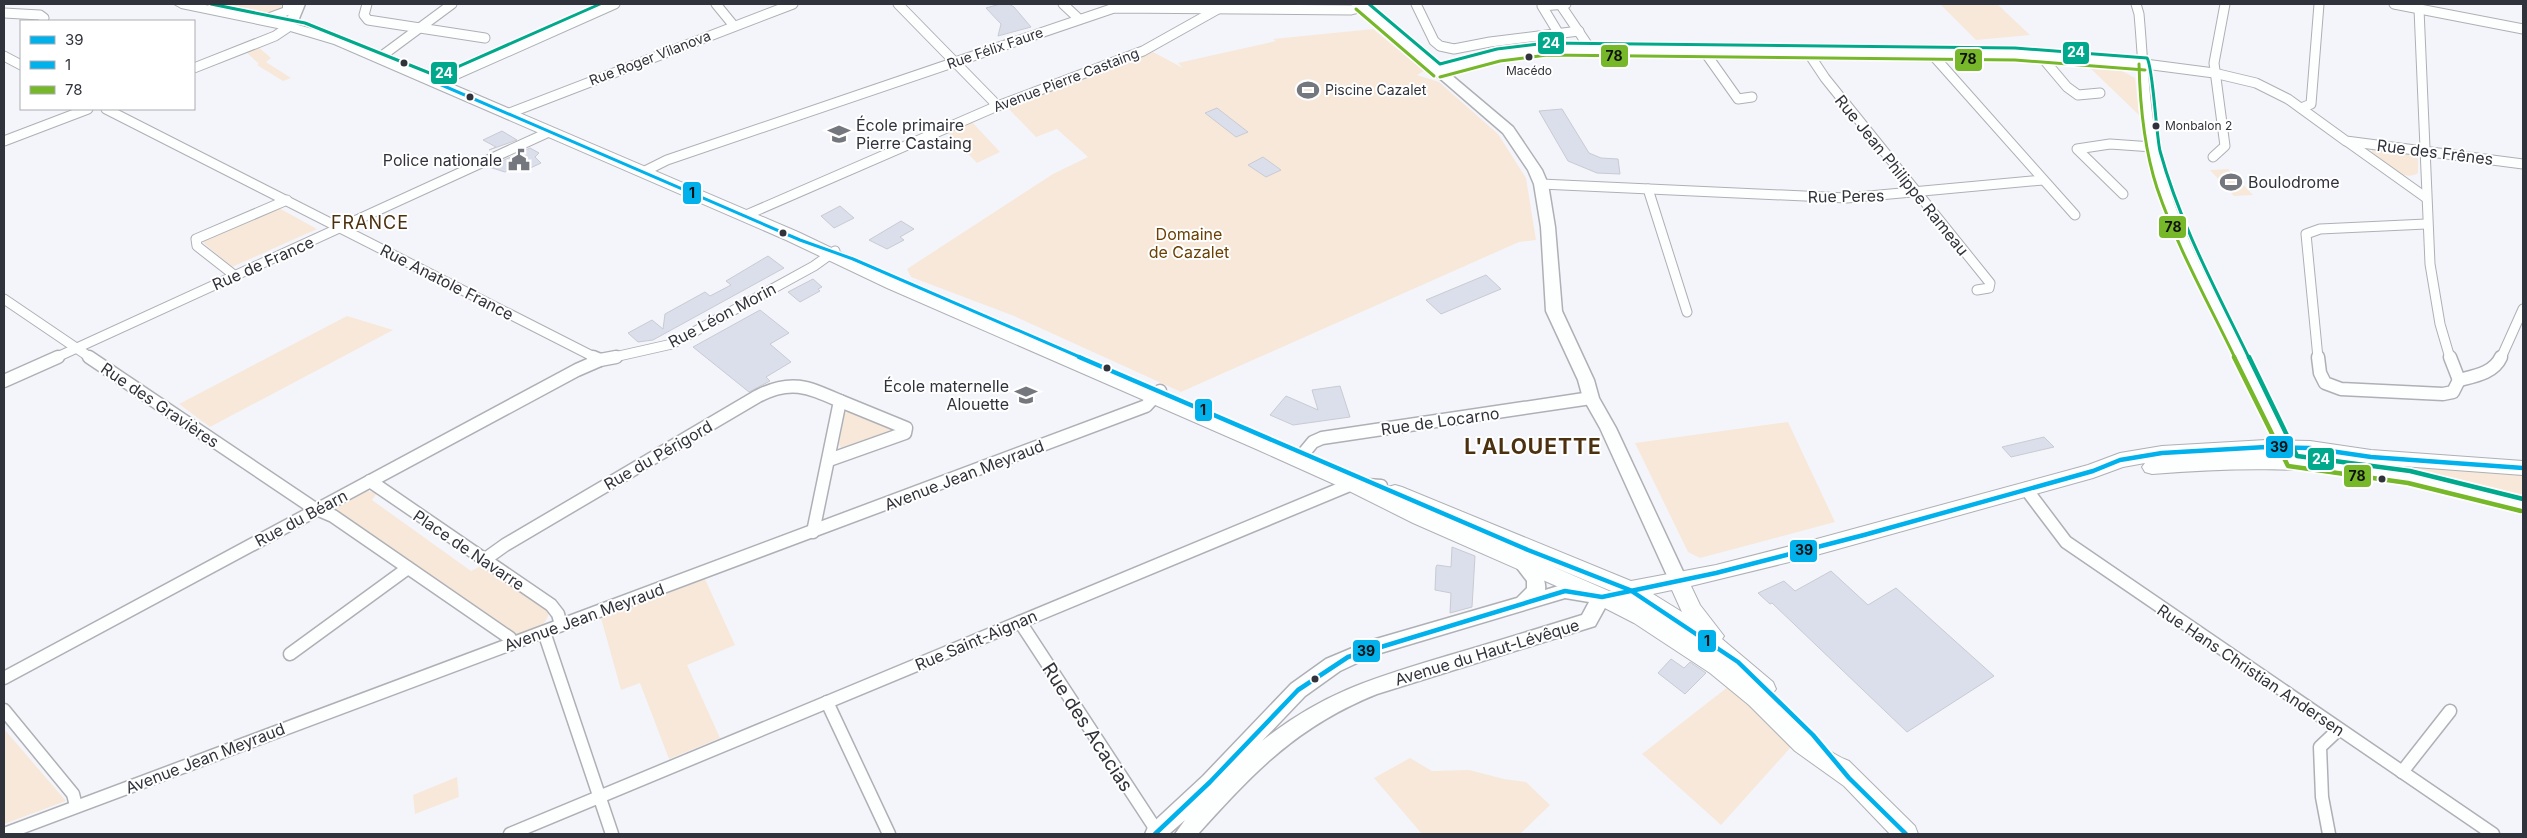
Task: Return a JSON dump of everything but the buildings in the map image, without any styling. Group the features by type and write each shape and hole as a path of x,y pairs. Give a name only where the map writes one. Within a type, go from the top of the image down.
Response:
{"main road":[{"path":"181,4 290,26 335,40 379,58 833,253 1570,574 1630,590 1738,662"},
{"path":"263,20 289,10 290,4"},
{"path":"290,26 300,4"},
{"path":"1361,5 1508,130 1528,156 1540,184 1548,227 1554,311 1586,380 1591,398 1608,428 1692,610 1738,662 1813,735 1849,778 1906,834"},
{"path":"1602,597 1809,549 2093,471 2206,464 2289,454 2523,468"},
{"path":"2289,454 2420,478 2523,505"},
{"path":"1301,457 1352,484 1377,490 1420,518 1602,597 1642,617 1718,666 1746,687 1803,744 1849,778"},
{"path":"1520,605 1531,597 1537,587 1536,580 1523,564"},
{"name":"Avenue du Haut-Lévêque","path":"1157,832 1298,690 1333,665 1369,650 1565,591 1602,597 1588,621 1373,687 1352,694 1317,711 1271,744 1185,834"},
{"path":"1602,597 1633,605 1649,612 1695,640 1738,662"}],"street":[{"path":"367,4 364,16 368,20 485,38"},
{"path":"379,58 390,52 452,4"},
{"path":"437,83 615,4"},
{"path":"716,4 734,26"},
{"name":"Rue Roger Vilanova","path":"507,114 793,4"},
{"path":"898,4 993,101 995,107"},
{"path":"1063,4 1080,19"},
{"path":"1100,13 1110,4"},
{"path":"1416,4 1434,41 1440,46 1454,49 1579,31"},
{"path":"1560,4 1579,31 1588,49"},
{"path":"1559,34 1542,6 1566,4"},
{"path":"2136,4 2139,14 2146,97 2153,147 2162,185 2186,243 2289,454"},
{"path":"2213,157 2225,146 2214,62 2225,4"},
{"path":"2301,108 2311,104 2319,4"},
{"path":"2394,4 2523,29"},
{"name":"Rue Félix Faure","path":"643,172 668,160 1100,13 1130,7 1351,10 1361,5"},
{"name":"Avenue Pierre Castaing","path":"744,216 995,107 1144,51 1218,9"},
{"path":"2419,9 2428,257 2449,360 2459,380"},
{"path":"4,13 40,15 44,18"},
{"path":"195,68 275,36 290,26"},
{"name":"Rue des Frênes","path":"1438,71 1499,54 1532,50 1588,49 1930,52 2040,55 2144,64 2214,73 2256,83 2301,108 2425,197"},
{"path":"1704,51 1738,99 1752,97"},
{"name":"Rue Jean Philippe Rameau","path":"1807,51 1825,78 1990,283 1989,288 1977,290"},
{"path":"1930,52 2075,215"},
{"path":"2040,55 2067,86 2078,94 2100,93"},
{"path":"4,56 20,64"},
{"path":"4,141 85,110"},
{"name":"Rue Anatole France","path":"108,110 600,360"},
{"name":"Rue de France","path":"4,381 549,132"},
{"name":"Rue des Frênes","path":"2346,141 2523,164"},
{"path":"2123,194 2077,149 2110,144 2153,147"},
{"name":"Rue Peres","path":"1540,184 1847,198 2043,180"},
{"path":"1648,189 1687,312"},
{"path":"234,275 197,246 196,240 287,200"},
{"path":"2426,224 2316,229 2306,234 2320,374 2325,383 2341,389 2443,394 2453,392 2459,380 2485,373 2499,362 2523,309"},
{"name":"Rue Léon Morin","path":"600,360 672,344 833,253"},
{"name":"Rue des Gravières","path":"4,299 317,509"},
{"name":"Rue du Béarn","path":"4,678 577,370 600,360"},
{"name":"Rue du Périgord","path":"484,560 504,545 771,390 788,385 800,386 906,428 905,433 829,460"},
{"name":"Avenue Jean Meyraud","path":"4,834 1146,406 1157,394"},
{"name":"Rue de Locarno","path":"1301,457 1313,442 1322,438 1591,398"},
{"path":"813,532 840,401"},
{"name":"Place de Navarre","path":"370,481 551,605 558,614 560,625"},
{"name":"Rue Saint-Aignan","path":"510,834 1352,484"},
{"name":"Rue Hans Christian Andersen","path":"2026,489 2036,500 2054,530 2066,542 2492,834"},
{"path":"317,509 333,516 500,631 510,638 511,644"},
{"path":"290,654 408,568"},
{"name":"Rue des Acacias","path":"1020,622 1157,832"},
{"path":"544,632 612,834"},
{"path":"827,702 889,834"},
{"path":"4,710 73,794 76,806"},
{"path":"2402,772 2450,711"},
{"path":"2329,834 2322,797 2320,747 2338,730"}],"green space":[{"path":"223,4 285,4 282,9 274,14"},
{"path":"1940,4 1997,4 2030,35 1976,40"},
{"name":"Domaine de Cazalet","path":"1373,29 1424,71 1417,75 1439,82 1498,134 1526,178 1536,240 1519,242 1181,392 1014,316 911,277 907,269 1053,174 1088,157 1057,129 1036,137 1006,106 1153,52 1183,68 1178,63 1276,41 1273,39"},
{"path":"257,46 271,58 266,62 291,78 283,81 257,65 259,64 245,51"},
{"path":"2086,64 2113,66 2135,78 2139,115"},
{"path":"971,121 1000,152 977,163 947,132"},
{"path":"2374,147 2411,154 2418,159 2418,173 2406,175 2393,170 2371,153"},
{"name":"Boulodrome","path":"2228,169 2253,195 2234,196 2210,170"},
{"path":"277,207 317,229 232,267 200,240"},
{"path":"347,316 393,330 210,427 179,404"},
{"path":"850,411 896,430 841,448 839,444 845,413"},
{"path":"1788,422 1835,522 1700,558 1688,552 1635,443"},
{"path":"2314,453 2441,467 2523,473 2523,500 2318,460"},
{"path":"368,491 377,493 372,500 471,571 483,565 549,610 548,616 542,625 532,631 515,635 343,518 336,509 338,505 350,497"},
{"path":"705,579 735,645 687,665 720,738 669,759 640,683 621,690 601,618"},
{"path":"1729,686 1791,747 1721,825 1642,754"},
{"path":"4,729 66,801 4,824"},
{"path":"1410,758 1432,771 1469,770 1504,779 1526,782 1550,805 1520,834 1422,834 1374,778"},
{"path":"457,777 459,797 415,814 413,795"}],"transit line":[{"name":"24","path":"211,4 305,23 437,76 600,4"},
{"name":"24","path":"1369,4 1440,64 1497,49 1547,43 2015,48 2147,58 2151,63 2152,96 2159,146 2169,183 2192,240 2297,456 2410,471 2523,499"},
{"name":"78","path":"1356,9 1434,76"},
{"name":"78","path":"1440,77 1500,61 1547,55 2015,60 2145,70"},
{"name":"78","path":"2139,64 2140,98 2147,148 2157,187 2180,246 2288,466 2408,483 2521,511"},
{"name":"1","path":"437,83 800,240 853,259 1528,550 1630,590 1738,662 1813,735 1849,778 1906,834"},
{"name":"39","path":"1155,834 1210,782 1298,690 1348,657 1565,591 1602,597 1716,573 1864,535 2093,471 2120,460 2162,453 2266,447 2310,448 2371,457 2523,468"}],"place":[{"name":"Macédo","path":"1529,57"},
{"name":"Piscine Cazalet","path":"1308,90"},
{"name":"Monbalon 2","path":"2156,126"},
{"name":"École primaire Pierre Castaing","path":"839,134"},
{"name":"Police nationale","path":"519,160"},
{"name":"Boulodrome","path":"2231,182"},
{"name":"École maternelle Alouette","path":"1026,395"}],"district":[{"name":"FRANCE","path":"370,223"},
{"name":"L'ALOUETTE","path":"1533,447"}]}
